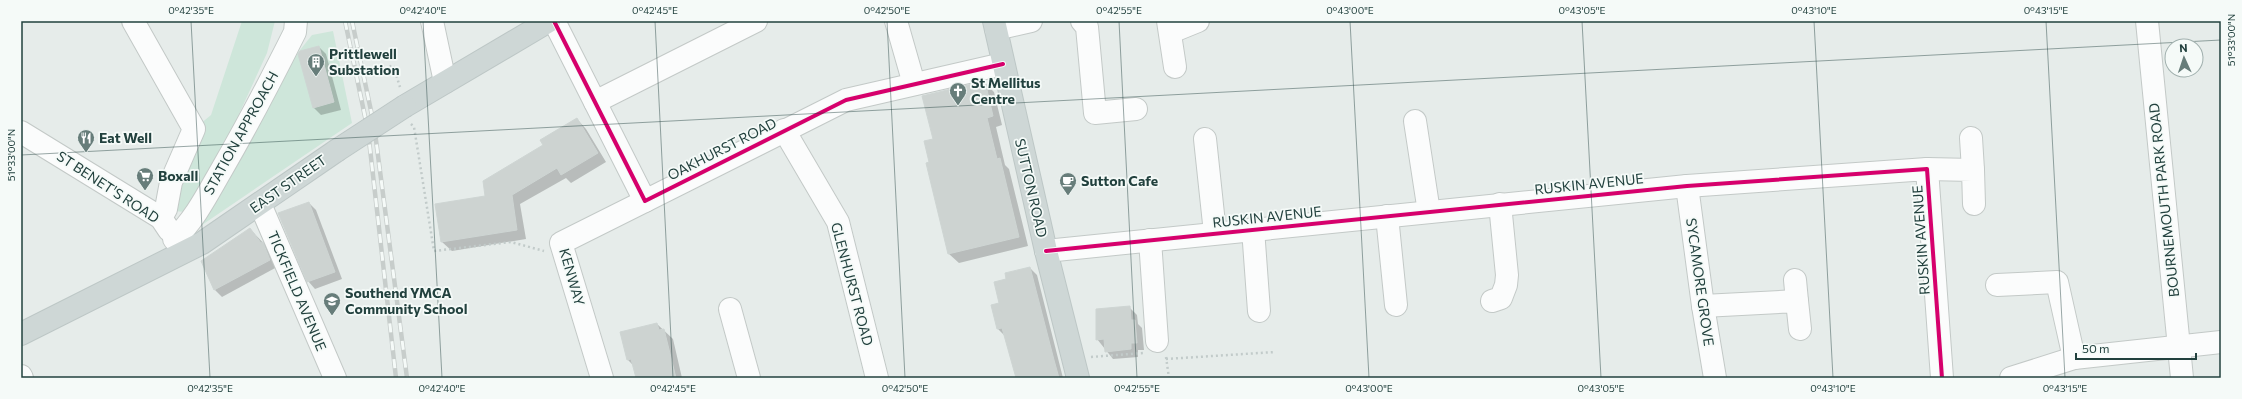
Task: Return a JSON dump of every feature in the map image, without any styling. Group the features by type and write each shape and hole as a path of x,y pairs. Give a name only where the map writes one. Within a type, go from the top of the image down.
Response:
{"main road":[{"name":"EAST STREET","path":"21,334 179,246 202,243 336,151 400,103 445,82 549,21"},
{"name":"SUTTON ROAD","path":"995,25 1046,251 1076,368"}],"street":[{"path":"133,21 194,129 171,182 166,209 161,218"},
{"name":"STATION APPROACH","path":"179,246 183,231 198,209 261,102 295,32 296,21"},
{"path":"432,21 445,82"},
{"path":"554,21 645,201"},
{"path":"595,102 756,21"},
{"path":"896,21 914,84"},
{"path":"995,25 1030,21"},
{"path":"1082,21 1088,27 1095,113 1136,109"},
{"path":"1175,67 1169,26 1198,21"},
{"name":"BOURNEMOUTH PARK ROAD","path":"2147,21 2182,378"},
{"name":"OAKHURST ROAD","path":"645,201 846,100 1003,64"},
{"path":"1415,121 1429,212"},
{"name":"GLENHURST ROAD","path":"784,130 838,222 878,378"},
{"name":"ST BENET'S ROAD","path":"21,132 161,218 179,246"},
{"path":"1971,138 1974,204"},
{"path":"1205,139 1215,233"},
{"path":"1927,169 1973,170"},
{"name":"RUSKIN AVENUE","path":"1046,251 1687,186 1927,169 1942,378"},
{"name":"SYCAMORE GROVE","path":"1687,186 1702,306 1715,378"},
{"name":"KENWAY","path":"602,378 561,243 645,201"},
{"name":"TICKFIELD AVENUE","path":"260,204 335,378"},
{"path":"1492,301 1501,298 1506,285 1500,204"},
{"path":"1387,216 1396,305"},
{"path":"1253,229 1259,311"},
{"path":"1150,240 1160,351"},
{"path":"1997,285 2057,282 2074,358"},
{"path":"1702,306 1796,291 1800,329"},
{"path":"730,309 749,378"},
{"path":"2011,378 2074,358 2221,342"}],"path":[{"path":"372,76 393,65 400,103 414,127 434,250 511,242 545,251 561,243"},
{"path":"1076,368 1160,351 1276,352"},
{"path":"1160,351 1169,378"}],"green space":[{"path":"242,21 275,21 267,53 223,149 185,212 174,211 194,129 211,115"},
{"path":"333,31 352,123 199,227 292,60 312,35"}],"building":[{"name":"Prittlewell Substation","path":"319,46 334,102 313,108 298,54 300,51"},
{"path":"985,81 993,116 987,118 997,159 1000,158 1019,237 948,254 926,163 929,162 924,141 933,139 922,96"},
{"path":"577,118 598,153 561,175 557,168 512,195 517,230 441,242 435,204 485,196 483,181 543,145 540,140"},
{"path":"309,202 335,272 307,282 278,213"},
{"path":"250,228 261,243 263,242 270,260 214,290 201,261"},
{"path":"1030,267 1059,378 1016,378 1002,328 997,329 991,305 999,303 994,282 1006,279 1005,273"},
{"path":"1130,306 1131,320 1135,320 1137,343 1131,343 1131,349 1105,352 1104,339 1096,340 1096,309"},
{"path":"657,323 659,330 664,329 676,378 636,378 631,359 627,360 620,332"}],"railway":[{"path":"345,21 368,131 396,378"},
{"path":"352,21 374,125 407,378"}],"cycle path":[{"path":"554,21 645,201 846,100 1003,64"},
{"path":"1046,251 1687,186 1927,169 1942,378"}],"place":[{"name":"Prittlewell Substation","path":"316,77"},
{"name":"St Mellitus Centre","path":"958,106"},
{"name":"Eat Well","path":"86,153"},
{"name":"Boxall","path":"145,191"},
{"name":"Sutton Cafe","path":"1068,196"},
{"name":"Southend YMCA Community School","path":"332,316"}]}
